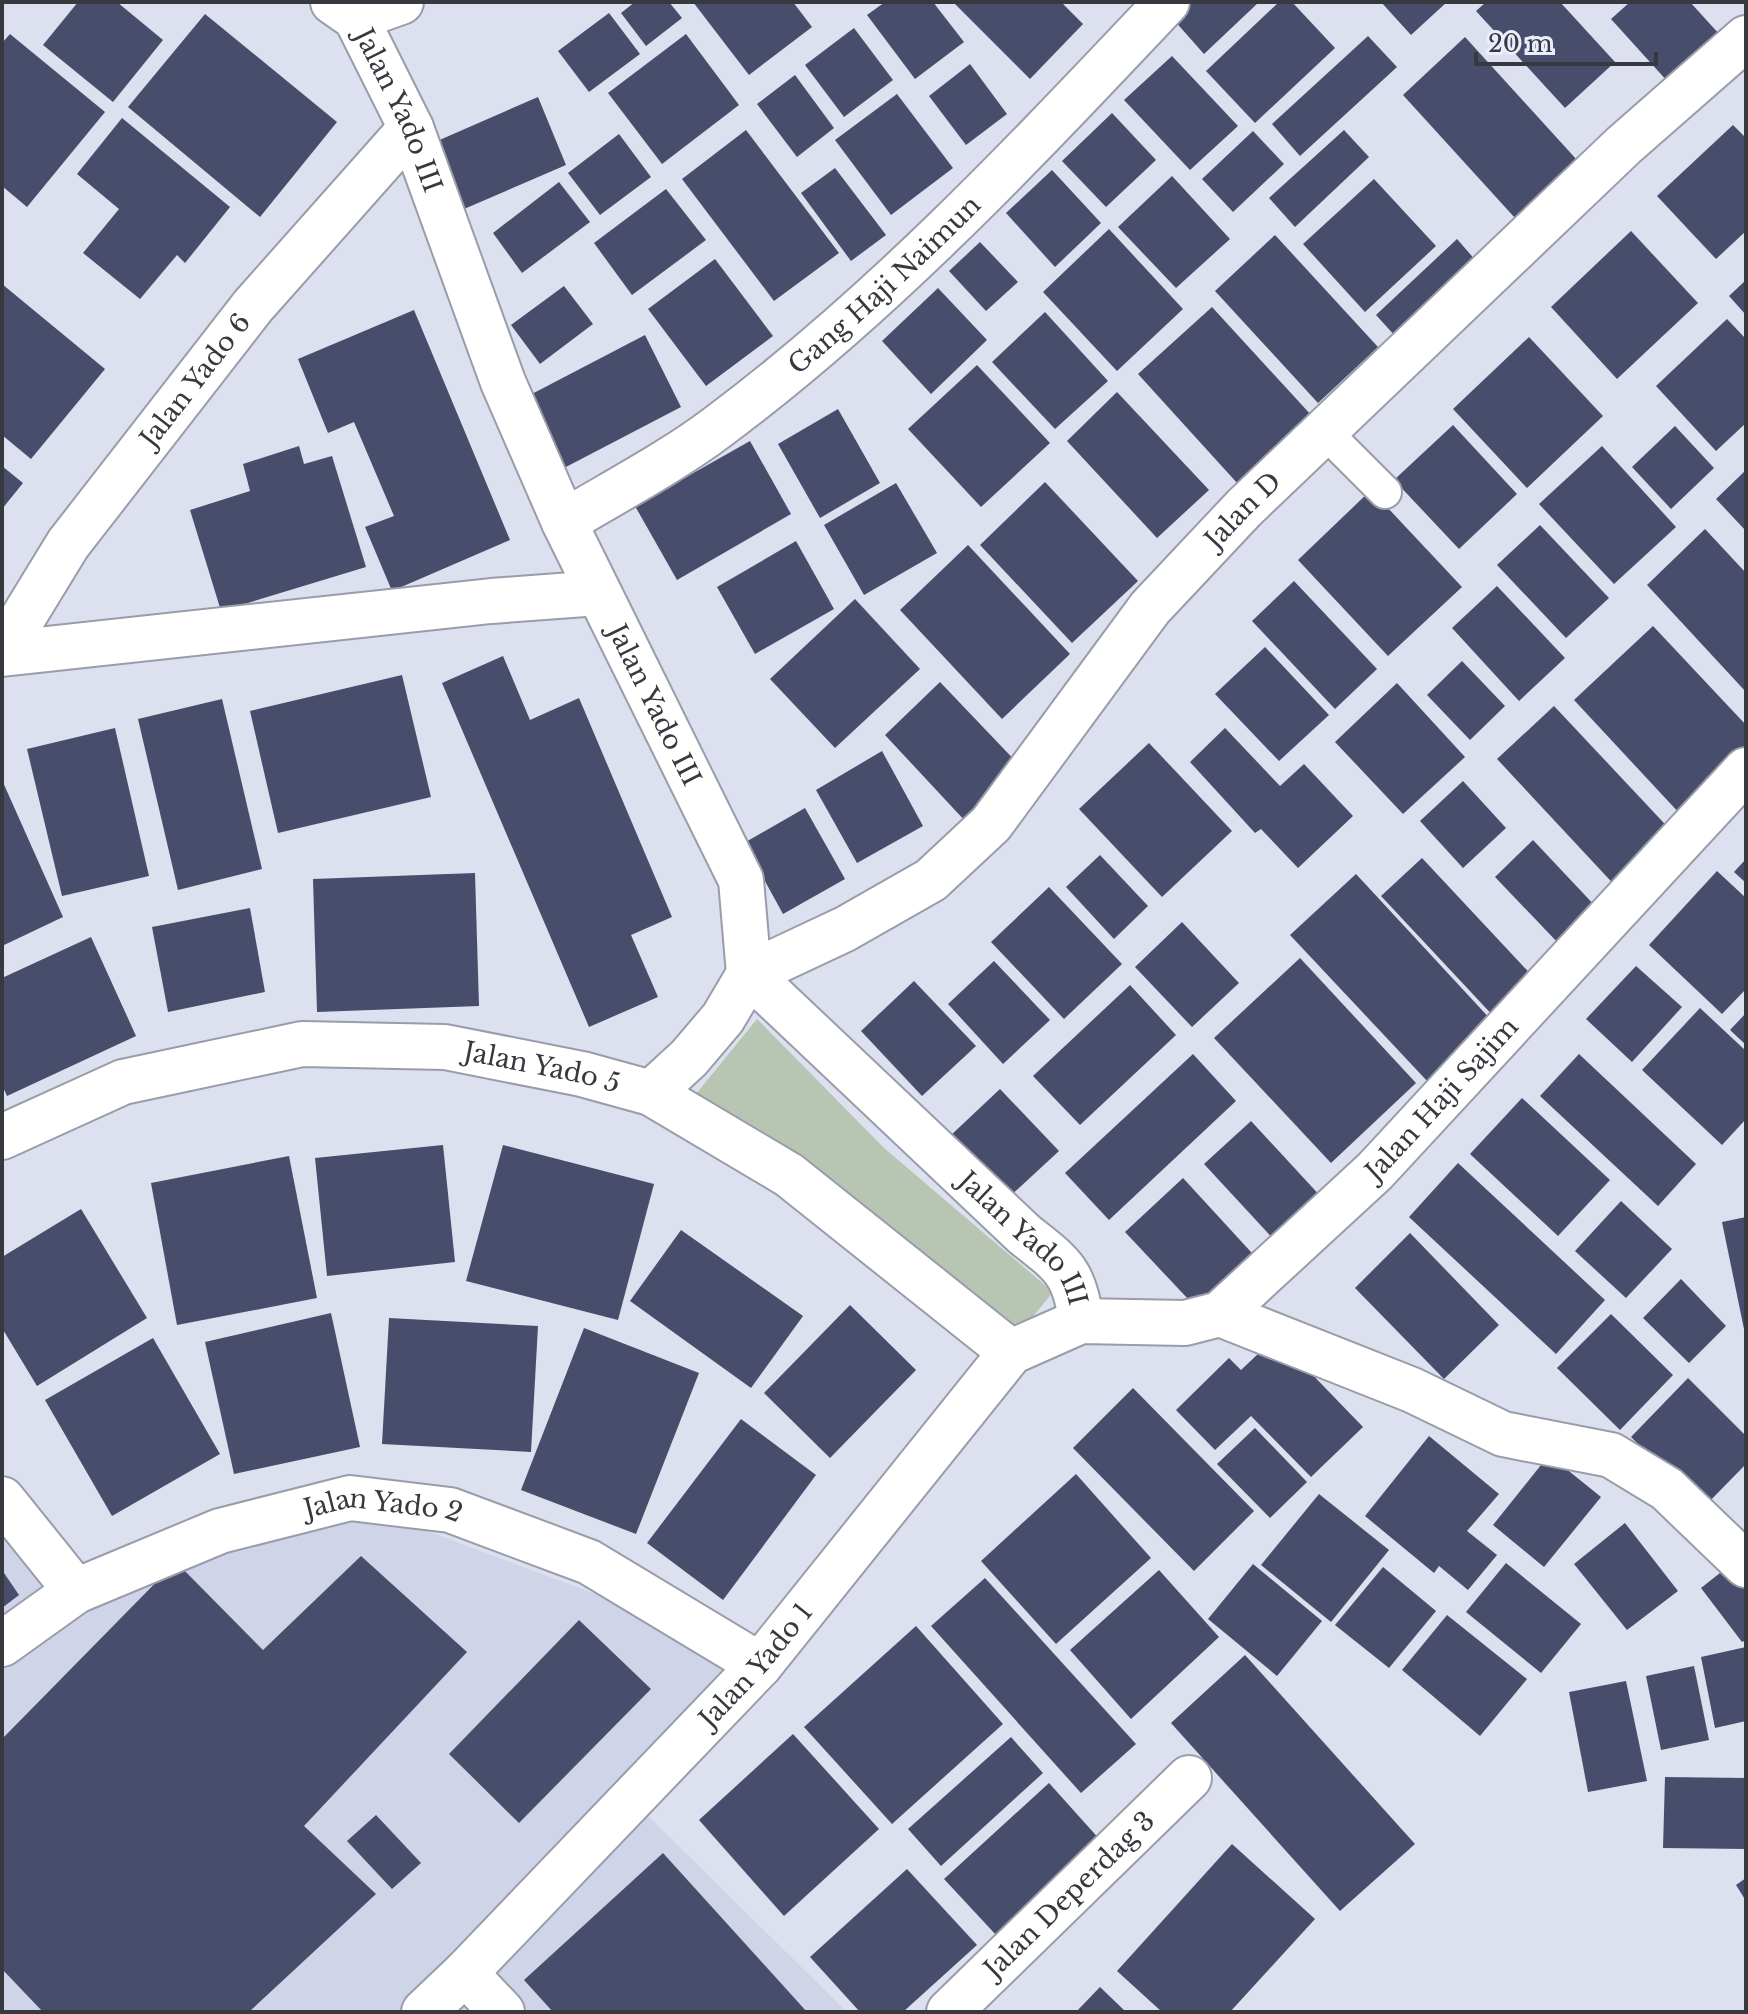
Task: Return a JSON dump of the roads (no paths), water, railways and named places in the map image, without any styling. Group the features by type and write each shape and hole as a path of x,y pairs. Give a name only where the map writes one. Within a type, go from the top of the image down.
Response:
{"street":[{"path":"345,10 401,2"},
{"name":"Gang Haji Naimun","path":"564,522 717,428 833,335 992,187 1167,2"},
{"name":"Jalan Yado III","path":"345,10 411,128 503,382 564,522 741,880 749,974 1025,1235 1061,1262 1078,1291 1081,1321"},
{"name":"Jalan D","path":"749,974 845,929 931,880 991,824 1150,608 1244,508 1624,145 1746,38"},
{"name":"Jalan Yado 6","path":"2,653 68,544 253,306 411,128"},
{"name":"Jalan Yado 6","path":"2,653 491,601 598,593"},
{"name":"Jalan Haji Sajim","path":"1081,1321 1185,1323 1220,1314 1375,1171 1746,770"},
{"path":"651,1093 689,1058 723,1018 749,974"},
{"name":"Jalan Yado 5","path":"2,1137 123,1082 302,1044 445,1047 582,1074 651,1093 789,1175 1011,1352"},
{"path":"1220,1314 1412,1390 1503,1434 1611,1455 1667,1489 1746,1565"},
{"name":"Jalan Yado 1","path":"424,2012 760,1665 1011,1352 1081,1321"},
{"name":"Jalan Yado 2","path":"2,1644 76,1591 220,1531 350,1498 450,1510 589,1562 760,1665"},
{"path":"2,1499 76,1591"},
{"name":"Jalan Deperdag 3","path":"949,2012 1189,1778"},
{"path":"465,1973 502,2012"}],"lane":[{"path":"1325,432 1385,492"}]}
